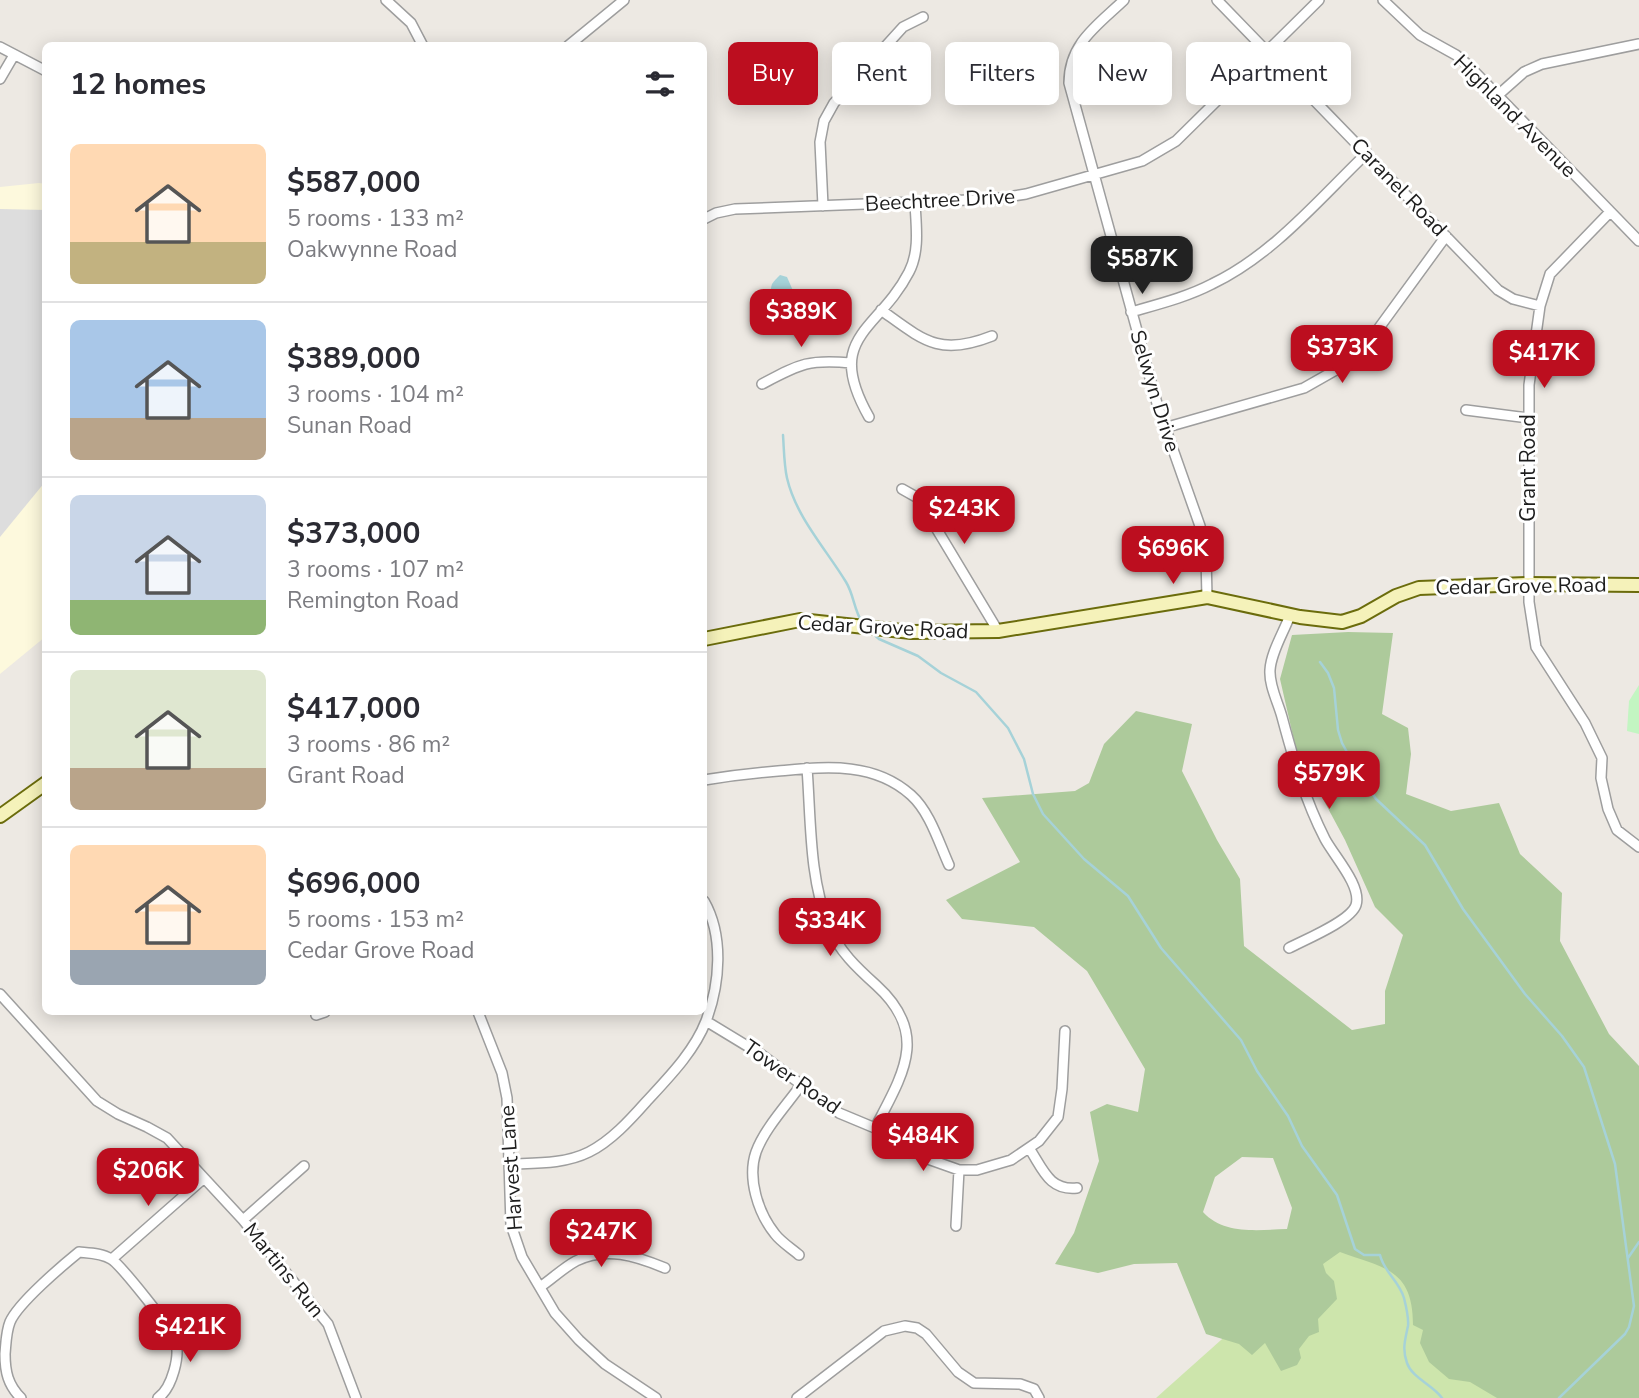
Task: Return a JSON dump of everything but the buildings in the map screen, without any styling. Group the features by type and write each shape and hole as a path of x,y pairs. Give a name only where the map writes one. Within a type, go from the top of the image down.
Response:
{"street":[{"path":"386,0 411,23 421,42"},
{"path":"573,42 624,0"},
{"name":"Selwyn Drive","path":"1124,0 1083,39 1071,61 1069,83 1164,428 1200,526 1206,556 1207,597"},
{"path":"1217,0 1259,42"},
{"name":"Beechtree Drive","path":"1277,42 1319,0"},
{"name":"Highland Avenue","path":"1383,0 1419,35 1467,64 1639,241"},
{"path":"823,206 820,142 824,121 834,103 903,27 923,18"},
{"path":"1497,96 1524,72 1542,64 1639,44"},
{"path":"0,47 42,69"},
{"path":"0,79 14,55"},
{"name":"Beechtree Drive","path":"707,218 736,209 1010,197 1142,161 1176,141 1213,105"},
{"name":"Caranel Road","path":"1320,105 1498,290 1513,299 1539,306"},
{"path":"1131,312 1184,296 1237,271 1282,235 1367,153"},
{"path":"869,417 854,388 851,363 859,339 902,283 914,259 915,203"},
{"name":"Grant Road","path":"1610,212 1550,274 1539,306 1529,385 1528,418 1530,615 1536,647 1586,723 1602,758 1601,778 1616,830 1639,847"},
{"path":"1164,428 1304,388 1341,368 1368,343 1446,236"},
{"path":"881,310 920,338 934,344 969,345 992,336"},
{"path":"762,383 808,362 851,363"},
{"path":"1466,410 1528,418"},
{"path":"902,489 918,498 998,631"},
{"name":"Cedar Grove Road","path":"707,638 800,620 911,632 998,631 1207,597 1290,615 1342,622 1419,588 1529,584 1639,585"},
{"path":"1289,948 1347,917 1353,911 1357,897 1345,869 1326,841 1311,809 1270,679 1271,662 1290,615"},
{"path":"707,780 840,766 865,771 912,796 927,817 949,865"},
{"path":"807,768 816,875 829,927 854,965 886,995 900,1014 908,1034 909,1053 903,1075 875,1128"},
{"path":"0,816 42,786"},
{"path":"511,1164 558,1162 590,1152 632,1118 672,1074 706,1021 718,959 717,933 707,908"},
{"name":"Martins Run","path":"0,994 97,1101 167,1139 243,1220 328,1324 356,1398"},
{"name":"Harvest Lane","path":"479,1015 502,1073 507,1098 511,1225 522,1257 555,1313 579,1340 605,1364 656,1398"},
{"name":"Tower Road","path":"706,1021 751,1047 839,1113 875,1128 928,1159 959,1170 977,1170 1011,1160 1039,1141 1058,1117 1065,1031"},
{"path":"799,1255 774,1233 755,1193 753,1174 756,1153 767,1131 801,1085"},
{"path":"1028,1148 1056,1186 1064,1189 1077,1188"},
{"path":"243,1220 304,1166"},
{"path":"956,1226 959,1170"},
{"path":"112,1259 203,1179"},
{"path":"21,1398 13,1390 5,1371 6,1339 11,1320 21,1306 79,1252 112,1259 175,1339 176,1356 171,1378 163,1395 158,1398"},
{"path":"540,1287 575,1262 598,1254 632,1255 665,1268"},
{"path":"797,1398 884,1331 907,1326 926,1334 958,1372 974,1383 1020,1384 1034,1389 1039,1398"}],"shaded area":[{"path":"42,183 42,639 0,674 0,187"},
{"path":"0,209 42,210 42,486 0,537"}],"green space":[{"path":"1393,633 1382,714 1408,728 1411,754 1406,794 1451,811 1499,803 1520,854 1562,893 1560,941 1609,1034 1639,1066 1639,1398 1497,1398 1470,1382 1449,1379 1429,1362 1420,1343 1423,1330 1413,1325 1412,1306 1401,1281 1382,1267 1340,1252 1323,1264 1326,1273 1334,1281 1337,1299 1318,1319 1319,1332 1309,1336 1299,1349 1301,1358 1297,1365 1281,1371 1265,1343 1252,1355 1239,1344 1206,1334 1177,1263 1134,1264 1098,1273 1055,1264 1074,1233 1099,1161 1090,1112 1107,1104 1138,1112 1145,1069 1087,971 1034,927 962,919 946,900 1020,862 982,798 1075,791 1089,783 1104,744 1136,711 1192,724 1182,771 1240,879 1244,946 1352,1030 1385,1024 1385,991 1403,935 1375,907 1345,840 1296,749 1280,679 1292,635","holes":["1242,1157 1273,1158 1292,1208 1287,1229 1231,1228 1211,1219 1203,1212 1215,1177"]},
{"path":"1639,685 1639,734 1627,731 1629,701"},
{"path":"1368,1209 1639,1398 1156,1398"}],"water":[{"path":"780,275 787,277 794,293 793,304 783,308 772,301 771,296 772,284"}],"waterway":[{"path":"783,435 785,468 791,492 804,519 846,582 862,622"},
{"path":"871,632 879,639 918,656 941,673 976,692 1008,728 1024,759 1033,794 1043,814 1084,859 1128,896 1161,948 1241,1040 1257,1071 1288,1116 1302,1146 1337,1195 1355,1249 1364,1255 1380,1255 1399,1286 1408,1316 1405,1358 1413,1373 1442,1398"},
{"path":"1320,662 1334,688 1342,743 1359,774 1376,799 1425,845 1463,909 1525,994 1562,1036 1584,1067 1615,1164 1634,1306 1625,1334 1559,1398"},
{"path":"1628,1258 1639,1242"}]}
